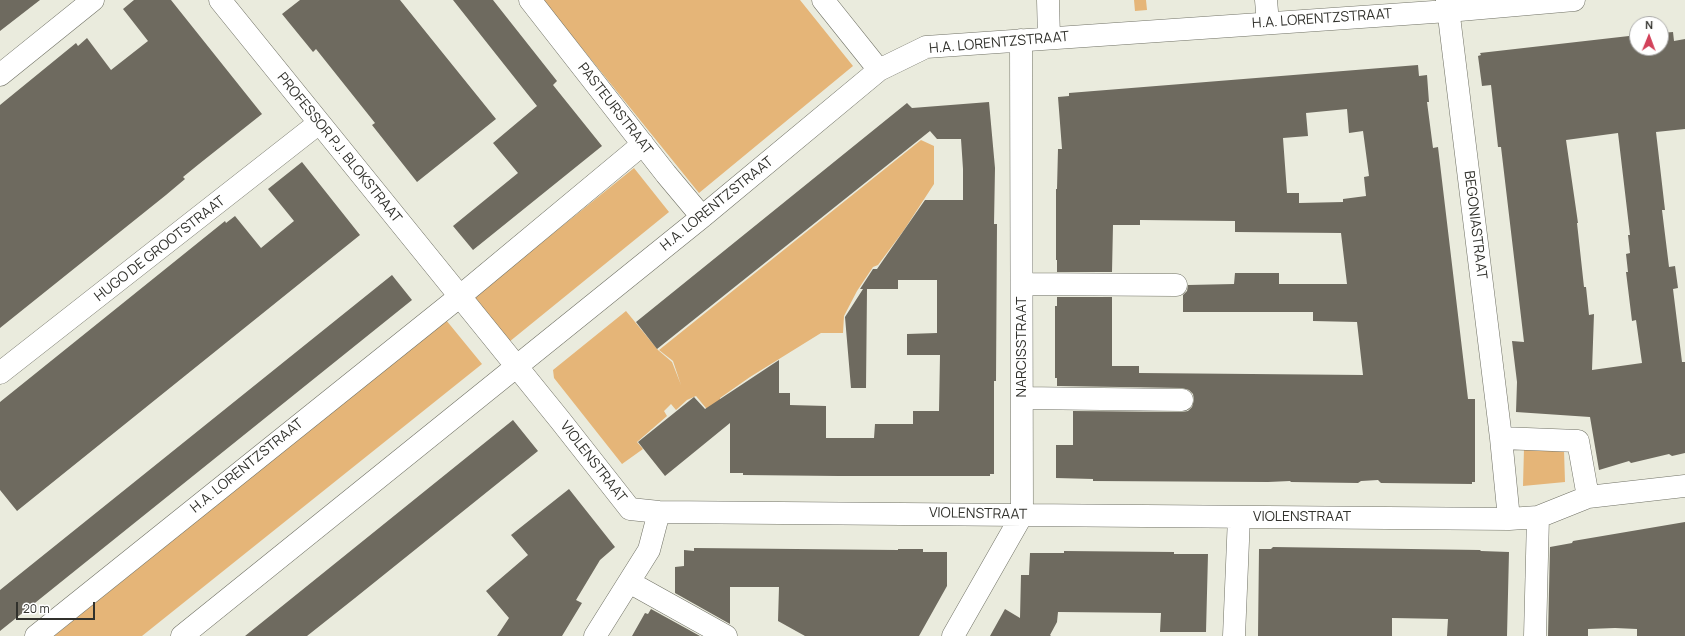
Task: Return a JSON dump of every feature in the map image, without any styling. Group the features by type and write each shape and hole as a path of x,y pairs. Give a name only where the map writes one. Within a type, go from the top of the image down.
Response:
{"street":[{"path":"0,75 93,0"},
{"name":"PROFESSOR P.J. BLOKSTRAAT","path":"220,0 459,297"},
{"name":"PASTEURSTRAAT","path":"530,0 666,174 702,217"},
{"path":"823,0 879,70"},
{"path":"1048,0 1049,38"},
{"path":"1266,0 1268,23"},
{"name":"H.A. LORENTZSTRAAT","path":"182,636 702,217 879,70 926,47 1268,23 1448,6 1574,0"},
{"name":"BEGONIASTRAAT","path":"1448,6 1501,438 1509,518"},
{"name":"NARCISSTRAAT","path":"953,636 1022,515 1021,40"},
{"name":"HUGO DE GROOTSTRAAT","path":"0,373 319,123"},
{"name":"H.A. LORENTZSTRAAT","path":"36,636 459,297 643,144"},
{"path":"1022,284 1176,285"},
{"path":"459,297 516,366"},
{"name":"VIOLENSTRAAT","path":"516,366 630,509 659,512 1509,518"},
{"path":"1022,398 1182,400"},
{"path":"1501,438 1578,441 1588,497"},
{"path":"1509,518 1538,517 1588,497 1685,486"},
{"path":"595,636 650,550 659,512"},
{"path":"1234,636 1239,517"},
{"path":"1535,636 1538,517"},
{"path":"629,582 726,636"}],"shaded area":[{"path":"543,0 800,0 853,66 699,193"},
{"path":"1134,0 1146,0 1147,10 1135,11"},
{"path":"921,140 934,146 934,184 904,230 878,265 873,267 857,291 844,316 843,333 821,333 750,377 720,398 720,425 696,396 687,400 676,410 671,404 664,411 667,416 637,442 643,449 622,464 554,378 553,370 626,311 658,350 672,362 681,385 673,361 659,350"},
{"path":"634,168 669,212 509,342 473,298"},
{"path":"446,320 482,364 142,636 54,636"},
{"path":"1524,448 1564,450 1565,482 1523,486"}],"building":[{"path":"0,0 40,0 0,31"},
{"path":"134,0 171,0 262,114 183,177 185,179 166,195 0,328 0,105 76,43 78,46 87,38 111,70 148,41 123,9"},
{"path":"300,0 400,0 496,119 417,182 372,125 375,123 316,49 313,52 282,14"},
{"path":"453,0 493,0 557,81 553,85 602,146 473,250 453,226 518,173 493,143 537,106"},
{"path":"1669,32 1673,32 1674,41 1685,39 1685,129 1656,132 1665,210 1662,210 1669,267 1675,266 1678,288 1673,289 1682,362 1685,362 1685,453 1672,456 1669,454 1631,463 1629,461 1599,470 1590,417 1516,412 1517,382 1512,341 1524,342 1501,147 1498,147 1491,85 1482,86 1478,56 1481,55 1480,53 1629,36 1629,56 1669,56","holes":["1618,133 1630,235 1628,235 1630,253 1626,254 1628,272 1626,272 1632,321 1636,320 1642,363 1592,370 1594,314 1589,315 1586,287 1584,287 1578,223 1566,140"]},
{"path":"1418,65 1419,76 1427,75 1429,102 1427,102 1433,148 1438,147 1468,399 1475,399 1475,482 1472,482 1472,484 1381,483 1378,480 1361,481 1358,483 1290,481 1093,481 1093,479 1056,478 1056,445 1073,445 1073,411 1182,412 1188,411 1192,407 1194,400 1193,394 1189,390 1182,388 1057,386 1057,378 1055,378 1055,306 1057,306 1057,297 1112,297 1112,366 1139,366 1139,373 1363,375 1357,322 1313,321 1313,312 1183,312 1183,295 1187,291 1188,285 1234,284 1235,273 1279,273 1279,284 1347,284 1341,233 1235,232 1235,221 1140,220 1140,225 1113,225 1112,272 1057,272 1056,189 1058,149 1062,149 1058,97 1069,96 1069,93","holes":["1347,109 1349,133 1363,131 1369,176 1364,177 1366,196 1343,199 1343,202 1299,203 1299,193 1287,193 1283,138 1308,136 1306,113"]},
{"path":"989,102 995,168 994,224 997,224 994,474 990,474 990,476 838,476 743,475 743,473 730,473 730,423 665,476 638,442 694,397 705,409 779,360 779,393 790,393 790,405 826,406 826,438 874,438 875,424 913,424 913,411 939,411 940,355 907,355 907,334 937,333 937,280 898,280 898,289 867,289 866,388 851,388 845,317 863,289 860,289 873,269 877,269 925,200 963,200 961,139 937,139 930,131 657,349 636,322 907,103 912,108"},
{"path":"302,162 360,235 17,511 0,490 0,402 225,221 226,223 235,216 261,248 294,221 268,189"},
{"path":"392,275 412,300 0,631 0,590"},
{"path":"513,420 538,451 307,636 245,636"},
{"path":"569,489 615,547 600,560 576,600 582,603 562,636 497,636 509,618 486,591 528,555 511,535"},
{"path":"1685,522 1685,636 1637,636 1637,629 1615,628 1588,629 1588,636 1548,636 1550,547 1572,543 1573,541"},
{"path":"1273,547 1480,550 1509,552 1507,636 1447,636 1448,619 1392,618 1392,636 1258,636 1259,549 1271,549"},
{"path":"694,548 923,549 923,552 947,552 947,586 919,636 805,636 778,621 779,587 730,587 730,624 675,593 675,567 684,566 684,550 694,551"},
{"path":"1064,551 1174,552 1174,554 1208,554 1206,632 1160,632 1161,613 1058,612 1057,622 1050,635 1051,636 990,636 1005,609 1020,618 1021,575 1029,575 1030,553 1064,553"},
{"path":"651,609 700,636 632,636 645,613 648,614"}]}
